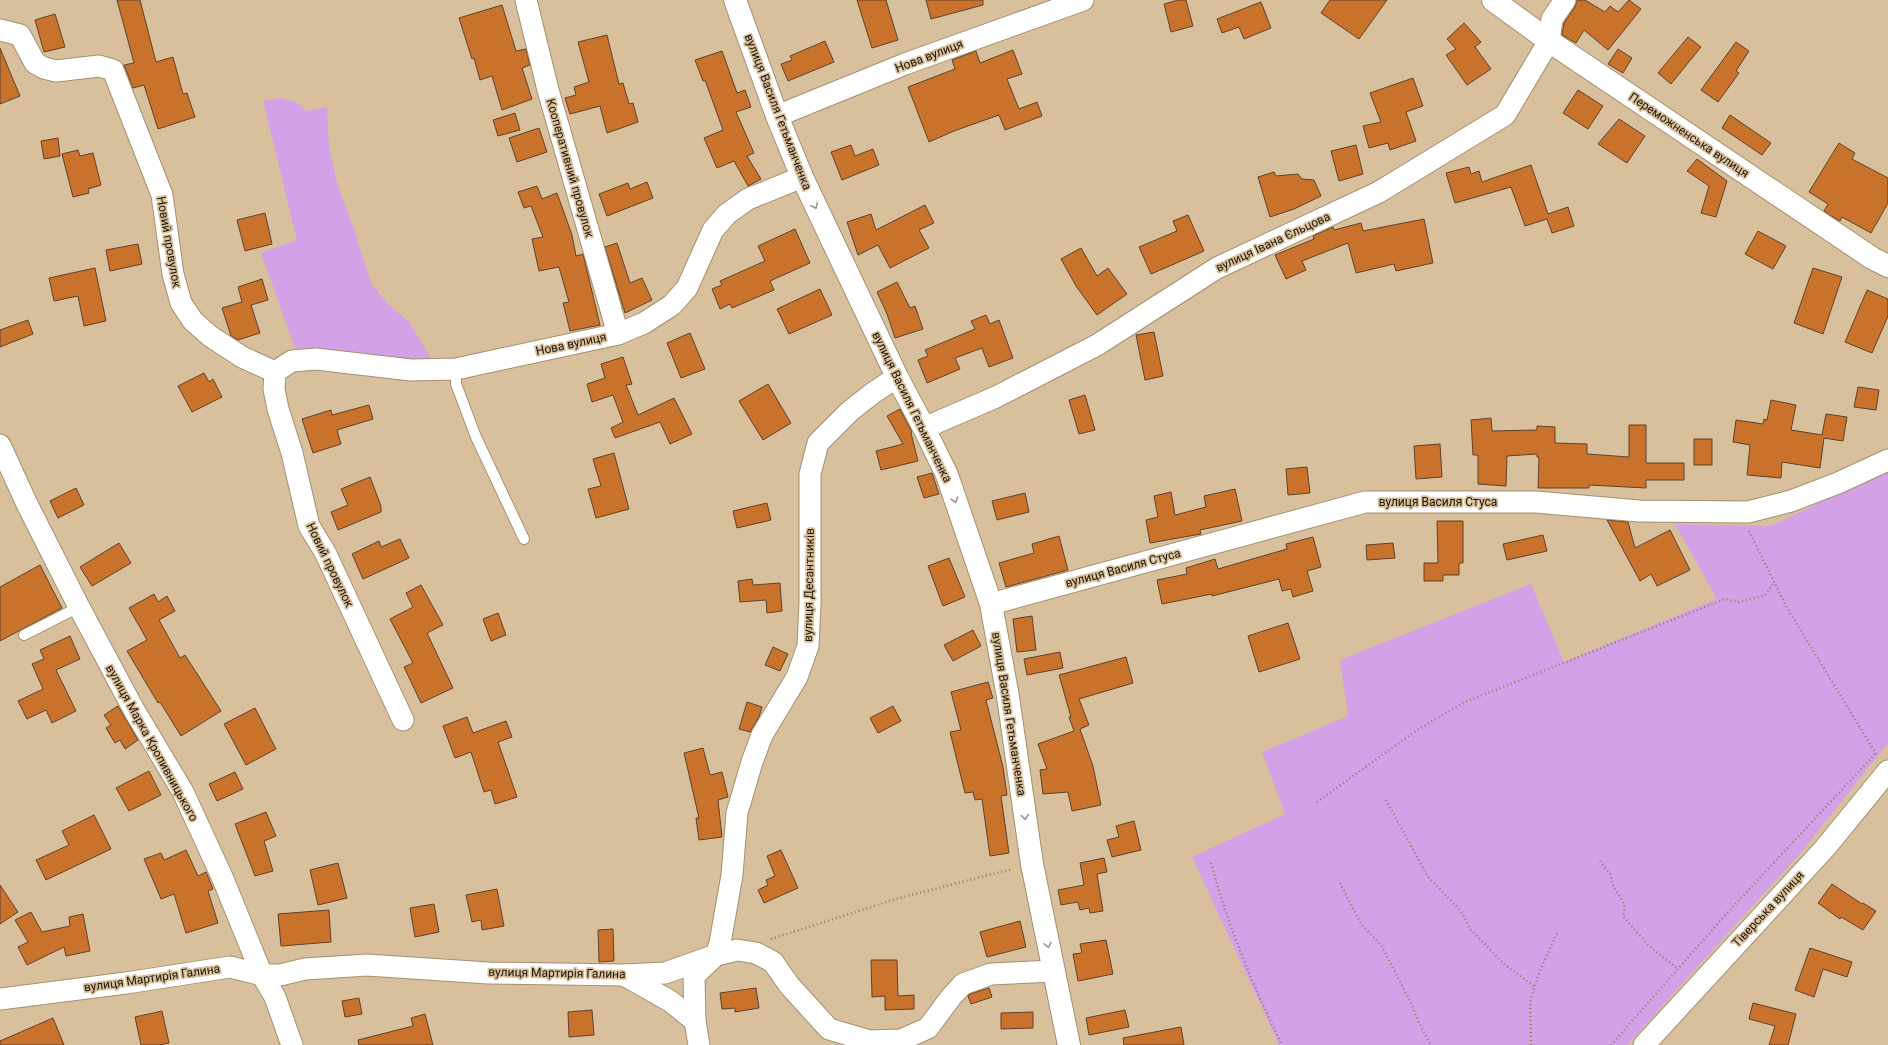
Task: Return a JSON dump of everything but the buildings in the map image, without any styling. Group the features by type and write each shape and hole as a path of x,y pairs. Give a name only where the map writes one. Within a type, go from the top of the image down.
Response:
{"street":[{"name":"Кооперативний провулок","path":"526,0 548,90 618,334"},
{"name":"вулиця Василя Гетьманченка","path":"735,0 777,116 802,177 897,377 924,428 946,475 991,604 1008,697 1032,864 1069,1045"},
{"name":"Нова вулиця","path":"777,116 905,64 1083,0"},
{"name":"Переможненська вулиця","path":"1493,0 1549,41 1872,258 1888,266"},
{"name":"вулиця Івана Єльцова","path":"924,428 996,397 1097,345 1217,268 1380,192 1505,115 1549,41 1552,19 1565,0"},
{"name":"Новий провулок","path":"0,30 20,35 35,62 44,68 56,71 99,66 113,70 162,195 173,274 181,303 193,321 210,336 242,357 275,372 274,389 278,409 292,453 309,526 325,552 403,720"},
{"name":"Нова вулиця","path":"275,372 292,362 316,359 411,370 456,369 618,334 644,323 672,306 687,288 713,230 727,214 748,199 802,177"},
{"name":"вулиця Десантників","path":"716,955 727,909 737,813 752,762 762,734 797,677 808,646 810,602 810,474 818,442 850,411 897,377"},
{"name":"вулиця Марка Кропивницького","path":"0,446 78,607 134,710 183,792 223,879 262,975 275,997 292,1045"},
{"name":"вулиця Василя Стуса","path":"991,604 1365,502 1536,502 1639,511 1748,512 1791,501 1838,483 1888,460"},
{"name":"Тіверська вулиця","path":"1644,1045 1825,848 1884,765"},
{"name":"вулиця Мартирія Галина","path":"0,999 126,984 230,967 262,975 280,975 305,970 367,965 488,973 624,975 665,973 716,955 737,950 756,953 773,962 789,986 829,1029 870,1041 901,1040 928,1028 950,997 963,984 991,974 1054,971"},
{"path":"700,1045 695,1021 694,976 716,955"},
{"path":"624,975 670,1001 695,1021"}],"lane":[{"path":"456,369 456,384 476,437 524,540"},
{"path":"24,635 78,607"}],"path":[{"path":"1740,512 1774,582 1814,654 1884,765"},
{"path":"1317,802 1417,730 1465,702 1725,599 1739,602 1765,595 1774,582"},
{"path":"1611,1045 1729,911 1876,753"},
{"path":"1386,800 1428,877 1461,911 1470,929 1504,964 1535,987"},
{"path":"1600,861 1611,875 1612,884 1625,905 1623,916 1648,945 1678,969"},
{"path":"1211,863 1221,899 1251,981 1282,1045"},
{"path":"768,940 896,899 1032,864"},
{"path":"1340,883 1361,924 1380,946 1410,1002 1418,1023 1432,1045"},
{"path":"1531,1045 1530,1002 1539,973 1558,931"}],"shaded area":[{"path":"281,98 296,102 307,111 327,107 329,147 338,187 354,229 371,283 387,303 410,323 433,362 295,348 261,253 297,240 263,101"},
{"path":"1888,470 1888,743 1803,850 1627,1045 1279,1045 1192,857 1285,814 1262,752 1348,716 1340,660 1531,584 1564,662 1717,599 1675,524 1771,526"}]}
